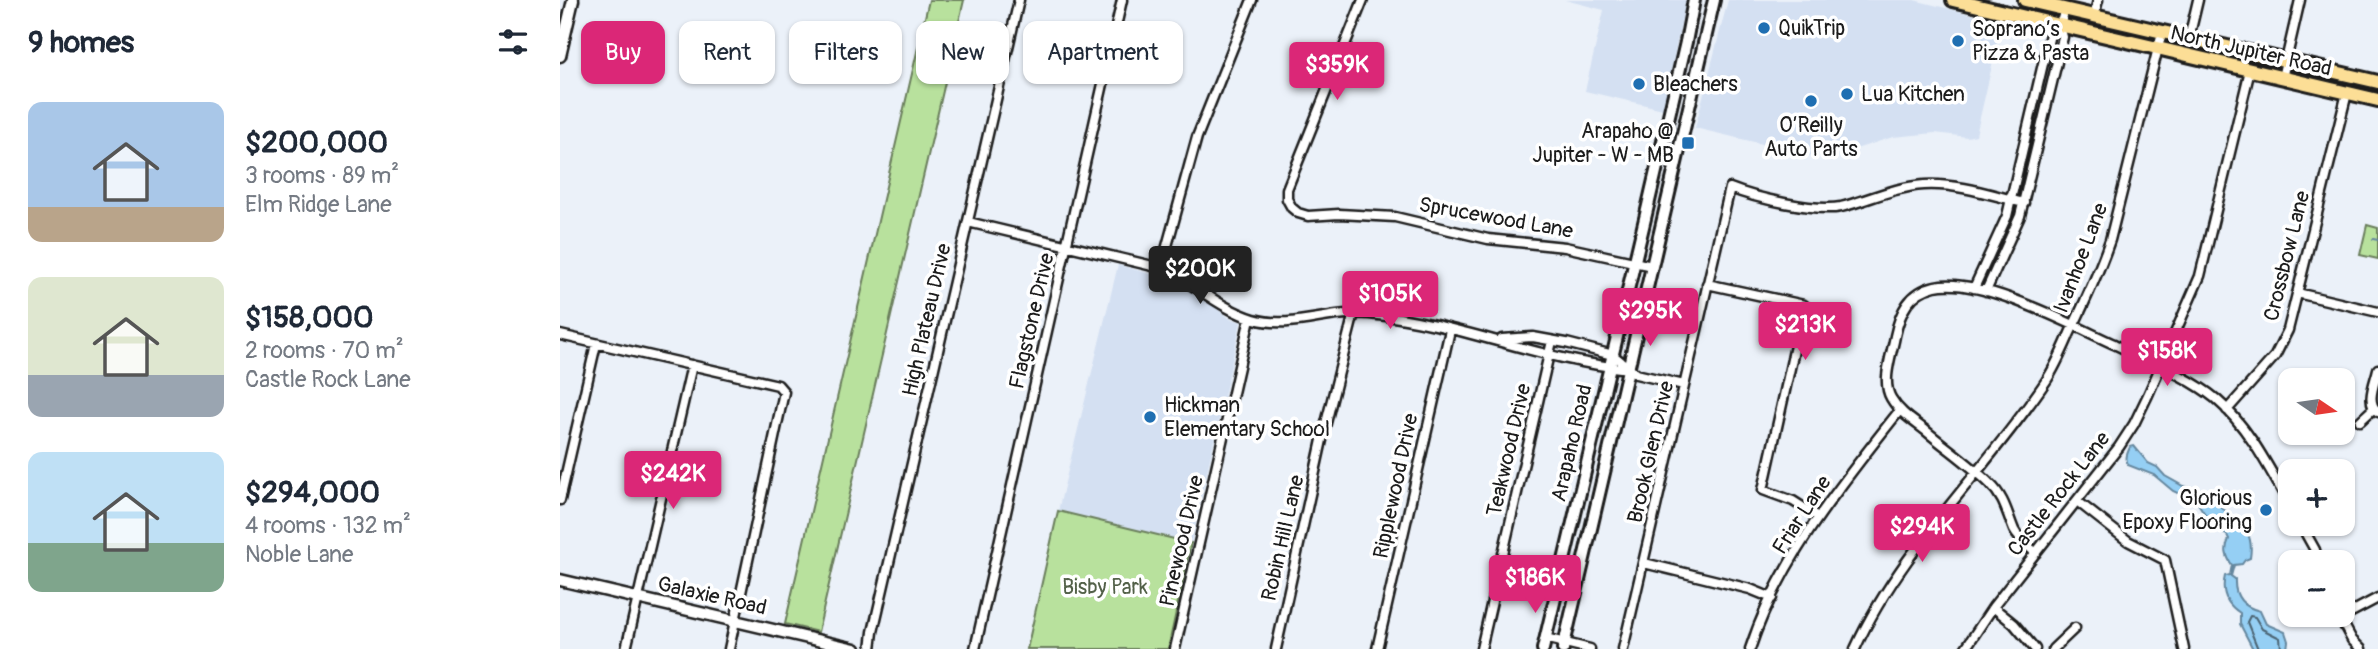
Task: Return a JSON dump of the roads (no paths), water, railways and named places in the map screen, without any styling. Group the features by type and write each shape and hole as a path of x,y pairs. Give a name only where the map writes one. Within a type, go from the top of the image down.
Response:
{"main road":[{"name":"Arapaho Road","path":"1544,644 1694,0"},
{"name":"Arapaho Road","path":"1563,646 1714,0"},
{"name":"North Jupiter Road","path":"1952,0 2376,100"},
{"name":"North Jupiter Road","path":"2025,0 2378,84"},
{"path":"1667,125 1684,128"}],"street":[{"path":"560,56 573,0"},
{"name":"High Plateau Drive","path":"872,649 873,632 1019,0"},
{"name":"Flagstone Drive","path":"975,649 1122,0"},
{"path":"1160,268 1198,137 1252,0"},
{"name":"Sprucewood Lane","path":"1363,0 1287,189 1287,199 1292,208 1308,216 1339,214 1395,218 1488,239 1566,247 1652,266"},
{"path":"2094,16 2098,0"},
{"path":"2189,38 2198,0"},
{"path":"2282,78 2300,0"},
{"path":"1986,291 2010,242 2024,203 2063,37 2060,26 2065,9"},
{"path":"1975,288 1997,241 2011,200 2050,34 2060,26"},
{"name":"Ivanhoe Lane","path":"1855,649 1869,619 1890,585 2047,380 2074,326 2110,240 2162,32"},
{"name":"Castle Rock Lane","path":"1965,649 1993,607 2134,424 2200,276 2250,70"},
{"path":"2376,100 2378,84"},
{"name":"Crossbow Lane","path":"2227,410 2261,374 2287,330 2347,93"},
{"name":"Brook Glen Drive","path":"1623,649 1730,188 1822,208 1850,204 1897,188 1934,184 2024,203"},
{"path":"968,222 1160,268 1250,318 1275,323 1298,323 1354,313 1403,318 1549,355 1629,369"},
{"path":"1707,284 1804,305 1763,490 1793,501 1818,517"},
{"path":"2036,553 2018,537 1998,493 1900,410 1888,391 1887,382 1903,309 1915,295 1936,285 1975,288 2029,306 2197,385 2227,410 2247,434 2278,485"},
{"path":"2297,293 2378,312"},
{"name":"Robin Hill Lane","path":"1276,649 1324,431 1354,313"},
{"name":"Pinewood Drive","path":"1175,649 1250,318"},
{"name":"Ripplewood Drive","path":"1377,649 1450,330"},
{"path":"560,335 778,385 785,392 729,649"},
{"path":"1499,341 1533,338 1613,355 1636,374 1684,384"},
{"name":"Teakwood Drive","path":"1480,649 1552,341"},
{"path":"560,500 596,344"},
{"path":"626,649 692,365"},
{"path":"2360,421 2376,410 2371,403 2378,369"},
{"name":"Friar Lane","path":"1750,649 1772,598 1818,517 1900,410"},
{"path":"2077,500 2128,541 2165,560 2184,649"},
{"path":"1644,563 1750,589 1772,598"},
{"name":"Galaxie Road","path":"560,580 855,649"},
{"path":"2355,609 2378,598"},
{"path":"1993,607 2014,624 2035,649"},
{"path":"2345,627 2361,649"},
{"path":"2053,649 2075,628"},
{"path":"1544,644 1590,649"}],"water":[{"path":"2134,446 2148,463 2157,467 2165,476 2183,486 2203,490 2215,499 2221,498 2220,506 2243,527 2250,539 2250,558 2242,564 2234,565 2231,576 2235,579 2236,591 2244,604 2260,611 2266,624 2285,632 2287,649 2253,649 2240,624 2240,613 2231,606 2224,592 2225,576 2230,575 2232,565 2226,553 2229,539 2227,535 2215,529 2197,502 2173,491 2154,475 2128,465 2127,454 2130,447"}],"waterway":[{"path":"2373,239 2378,240"}],"place":[{"name":"QuikTrip","path":"1764,28"},
{"name":"Soprano’s Pizza & Pasta","path":"1958,41"},
{"name":"Bleachers","path":"1639,84"},
{"name":"Lua Kitchen","path":"1847,94"},
{"name":"O’Reilly Auto Parts","path":"1811,101"},
{"name":"Arapaho @ Jupiter - W - MB","path":"1688,143"},
{"name":"Hickman Elementary School","path":"1150,417"},
{"name":"Glorious Epoxy Flooring","path":"2266,510"}],"park label":[{"name":"Bisby Park","path":"1105,587"}]}
